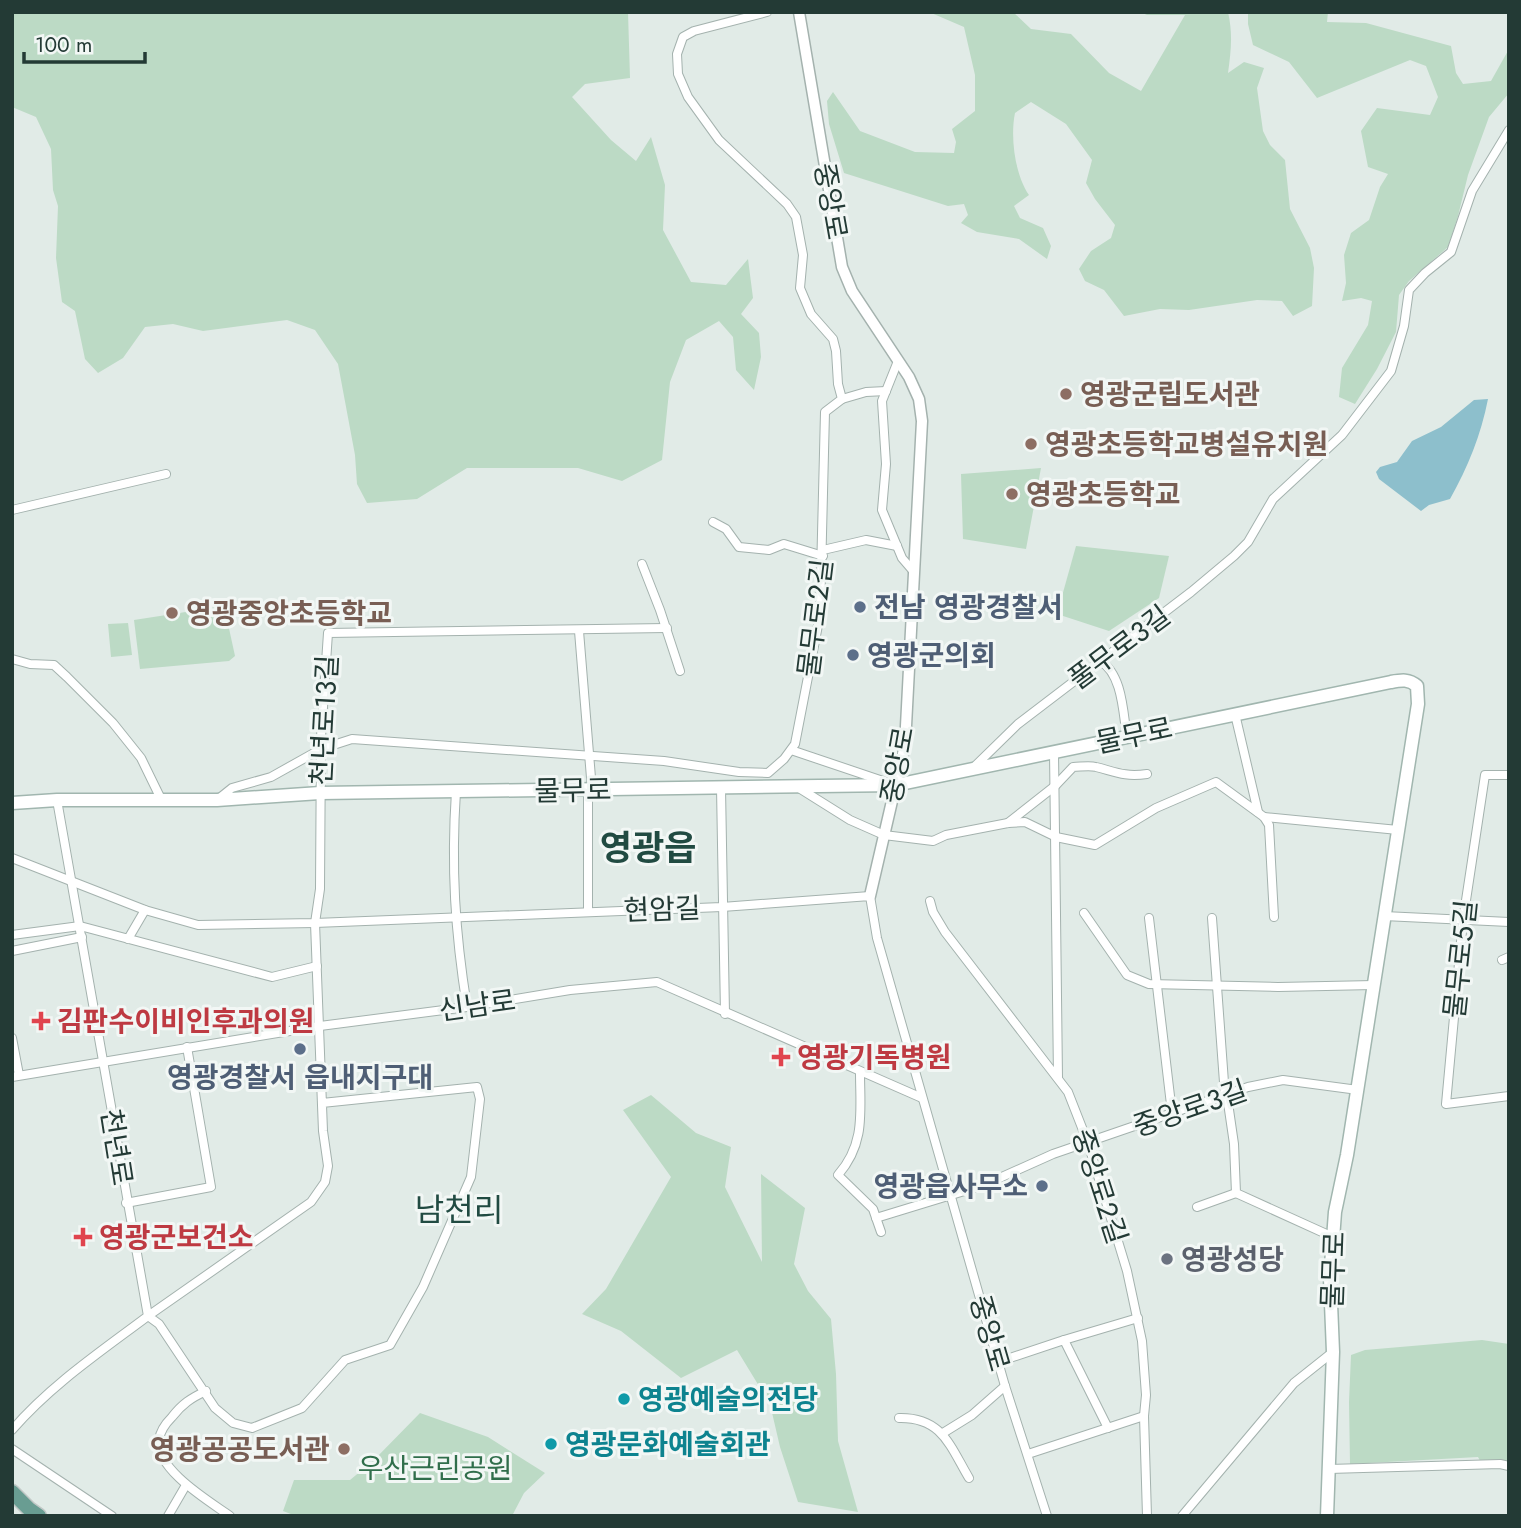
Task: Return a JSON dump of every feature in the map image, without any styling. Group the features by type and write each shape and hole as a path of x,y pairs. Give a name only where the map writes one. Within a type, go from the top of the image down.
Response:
{"main road":[{"name":"물무로","path":"12,803 57,800 217,800 320,793 895,785 1391,682 1413,682 1418,686 1419,704 1358,1090 1335,1212 1330,1279 1333,1352 1327,1516"},
{"path":"12,1492 34,1512"},
{"path":"12,1506 34,1512"}],"street":[{"path":"767,12 694,31 684,37 677,54 678,74 688,97 719,139 787,204 796,217 803,256 800,288 811,314 833,338 842,399 866,392 886,391"},
{"name":"중앙로","path":"799,12 842,267 852,291 919,398 922,421 905,745 870,896 877,938 949,1195 1005,1386 1047,1516"},
{"name":"풀무로3길","path":"972,769 1018,724 1234,556 1248,542 1273,499 1342,435 1391,371 1404,326 1409,290 1425,273 1451,253 1472,191 1509,130"},
{"path":"898,361 882,401 886,464 882,510 902,558 914,572"},
{"name":"물무로2길","path":"791,750 800,724 820,615 825,412 842,399"},
{"path":"12,510 166,474"},
{"path":"713,522 726,529 739,547 769,550 784,544 823,553 866,540 897,546"},
{"path":"642,564 667,628 680,671"},
{"name":"천년로13길","path":"148,1316 311,1202 325,1182 328,1166 322,1103 315,923 320,889 321,749 328,634 667,628"},
{"path":"579,631 590,756 588,912"},
{"path":"12,659 30,664 54,665 67,677 113,723 134,749 161,799"},
{"path":"1100,661 1108,665 1117,684 1127,737"},
{"path":"1235,714 1261,814"},
{"path":"217,800 232,788 271,777 321,749 352,739 664,761 768,773 791,750 895,785"},
{"path":"1054,752 1058,1078"},
{"path":"1008,823 1055,786 1073,767 1094,766 1116,774 1132,776 1147,774"},
{"name":"물무로5길","path":"1509,775 1485,775 1462,920 1446,1104 1509,1096"},
{"path":"797,787 850,820 884,835 933,841 946,835 1025,822 1056,836 1095,845 1156,807 1216,782 1261,814 1269,825 1274,917"},
{"path":"720,788 725,1014"},
{"path":"456,791 453,869 455,917 467,1007"},
{"name":"천년로","path":"57,800 148,1316"},
{"path":"1261,814 1398,830"},
{"name":"현암길","path":"12,858 145,910 198,925 722,907 870,896"},
{"name":"중앙로2길","path":"930,901 945,932 1068,1092 1088,1143 1127,1270 1138,1318 1145,1376 1147,1516"},
{"path":"128,939 145,910"},
{"path":"1084,913 1127,975 1149,984 1374,985"},
{"path":"1384,916 1509,922"},
{"path":"1149,918 1172,1113"},
{"path":"1212,918 1226,1096 1234,1144 1236,1193"},
{"path":"12,935 80,926 272,977 317,966"},
{"path":"12,951 82,937"},
{"name":"신남로","path":"16,1076 320,1026 467,1007 570,990 657,982 922,1098"},
{"path":"12,1038 16,1076"},
{"path":"126,1202 211,1187 187,1047"},
{"path":"860,1072 860,1133 854,1151 838,1175 873,1209 881,1232"},
{"name":"중앙로3길","path":"876,1218 984,1185 1053,1154 1248,1087 1283,1080 1358,1090"},
{"path":"12,1430 36,1402 148,1316 159,1324 215,1408 233,1423 252,1428 302,1408 345,1360 390,1345 422,1287 471,1177 480,1099 477,1087 322,1103"},
{"path":"1197,1207 1236,1193 1333,1237"},
{"path":"998,1362 1138,1318"},
{"path":"1064,1340 1108,1428"},
{"path":"1182,1516 1294,1383 1333,1352"},
{"path":"943,1433 972,1415 1005,1386"},
{"path":"206,1391 185,1401 164,1425 158,1441 165,1463 187,1485 230,1516"},
{"path":"1028,1454 1144,1416"},
{"path":"899,1418 917,1418 943,1433 969,1478"},
{"path":"12,1449 112,1516"},
{"path":"1329,1469 1500,1464 1509,1466"},
{"path":"168,1516 187,1485"}],"green space":[{"path":"12,12 628,12 630,78 585,84 572,97 611,140 636,161 651,137 665,185 663,230 691,282 726,285 748,259 753,298 741,314 759,333 761,357 754,390 736,370 733,337 719,321 686,340 670,382 662,460 622,481 578,468 467,468 417,499 367,503 357,484 355,455 338,364 315,330 287,320 203,331 173,324 145,327 123,358 98,373 85,359 75,311 62,302 56,258 58,206 53,190 51,149 36,117 12,107"},
{"path":"929,12 1013,12 1031,29 1071,34 1109,73 1141,91 1185,15 1147,15 1140,12 1228,12 1231,42 1228,73 1244,62 1264,68 1257,88 1263,131 1270,145 1285,160 1290,209 1310,248 1314,268 1312,306 1293,316 1282,301 1257,300 1189,310 1160,309 1124,316 1104,290 1085,281 1079,269 1091,251 1111,238 1115,225 1086,183 1092,160 1066,124 1031,102 1015,113 1015,156 1020,177 1029,195 1014,206 1020,218 1043,228 1051,246 1047,259 1019,239 977,232 961,223 968,215 964,204 948,206 844,173 829,124 827,101 833,92 860,131 915,152 954,153 956,142 952,129 975,111 975,75 964,27"},
{"path":"1248,12 1328,12 1327,22 1366,23 1451,46 1456,73 1463,84 1491,81 1509,49 1509,93 1489,117 1468,175 1448,247 1409,281 1399,295 1396,332 1355,404 1339,397 1342,368 1368,325 1372,301 1361,298 1342,301 1346,283 1344,255 1351,233 1369,220 1380,187 1388,174 1368,167 1361,131 1377,108 1430,115 1438,97 1426,66 1410,60 1317,98 1289,62 1253,45"},
{"path":"1041,468 1026,549 963,539 961,474"},
{"path":"1076,546 1169,556 1159,598 1109,631 1057,614"},
{"path":"218,607 225,610 235,656 229,661 140,669 134,620"},
{"path":"128,623 132,655 111,657 108,624"},
{"path":"651,1095 696,1133 731,1147 725,1187 762,1262 761,1174 805,1208 794,1264 808,1291 831,1319 838,1441 858,1512 798,1502 780,1447 770,1404 737,1350 681,1378 621,1331 582,1314 606,1289 671,1177 623,1110"},
{"path":"1482,1340 1509,1344 1509,1465 1484,1468 1478,1457 1350,1464 1351,1355 1365,1350"},
{"name":"우산근린공원","path":"420,1413 488,1437 545,1473 524,1493 512,1516 296,1516 283,1511 294,1480 350,1480 373,1461"}],"water":[{"path":"1488,399 1473,450 1450,499 1429,505 1421,511 1379,479 1376,472 1380,467 1397,462 1412,441 1441,427 1474,400"}],"place":[{"name":"영광군립도서관","path":"1066,394"},
{"name":"영광초등학교병설유치원","path":"1031,444"},
{"name":"영광초등학교","path":"1012,494"},
{"name":"전남 영광경찰서","path":"860,607"},
{"name":"영광중앙초등학교","path":"172,613"},
{"name":"영광군의회","path":"853,655"},
{"name":"김판수이비인후과의원","path":"41,1021"},
{"name":"영광경찰서 읍내지구대","path":"300,1049"},
{"name":"영광기독병원","path":"781,1057"},
{"name":"영광읍사무소","path":"1042,1186"},
{"name":"영광군보건소","path":"83,1237"},
{"name":"영광성당","path":"1167,1259"},
{"name":"영광예술의전당","path":"624,1399"},
{"name":"영광문화예술회관","path":"551,1444"},
{"name":"영광공공도서관","path":"344,1449"}],"district":[{"name":"영광읍","path":"648,848"},
{"name":"남천리","path":"459,1210"}]}
